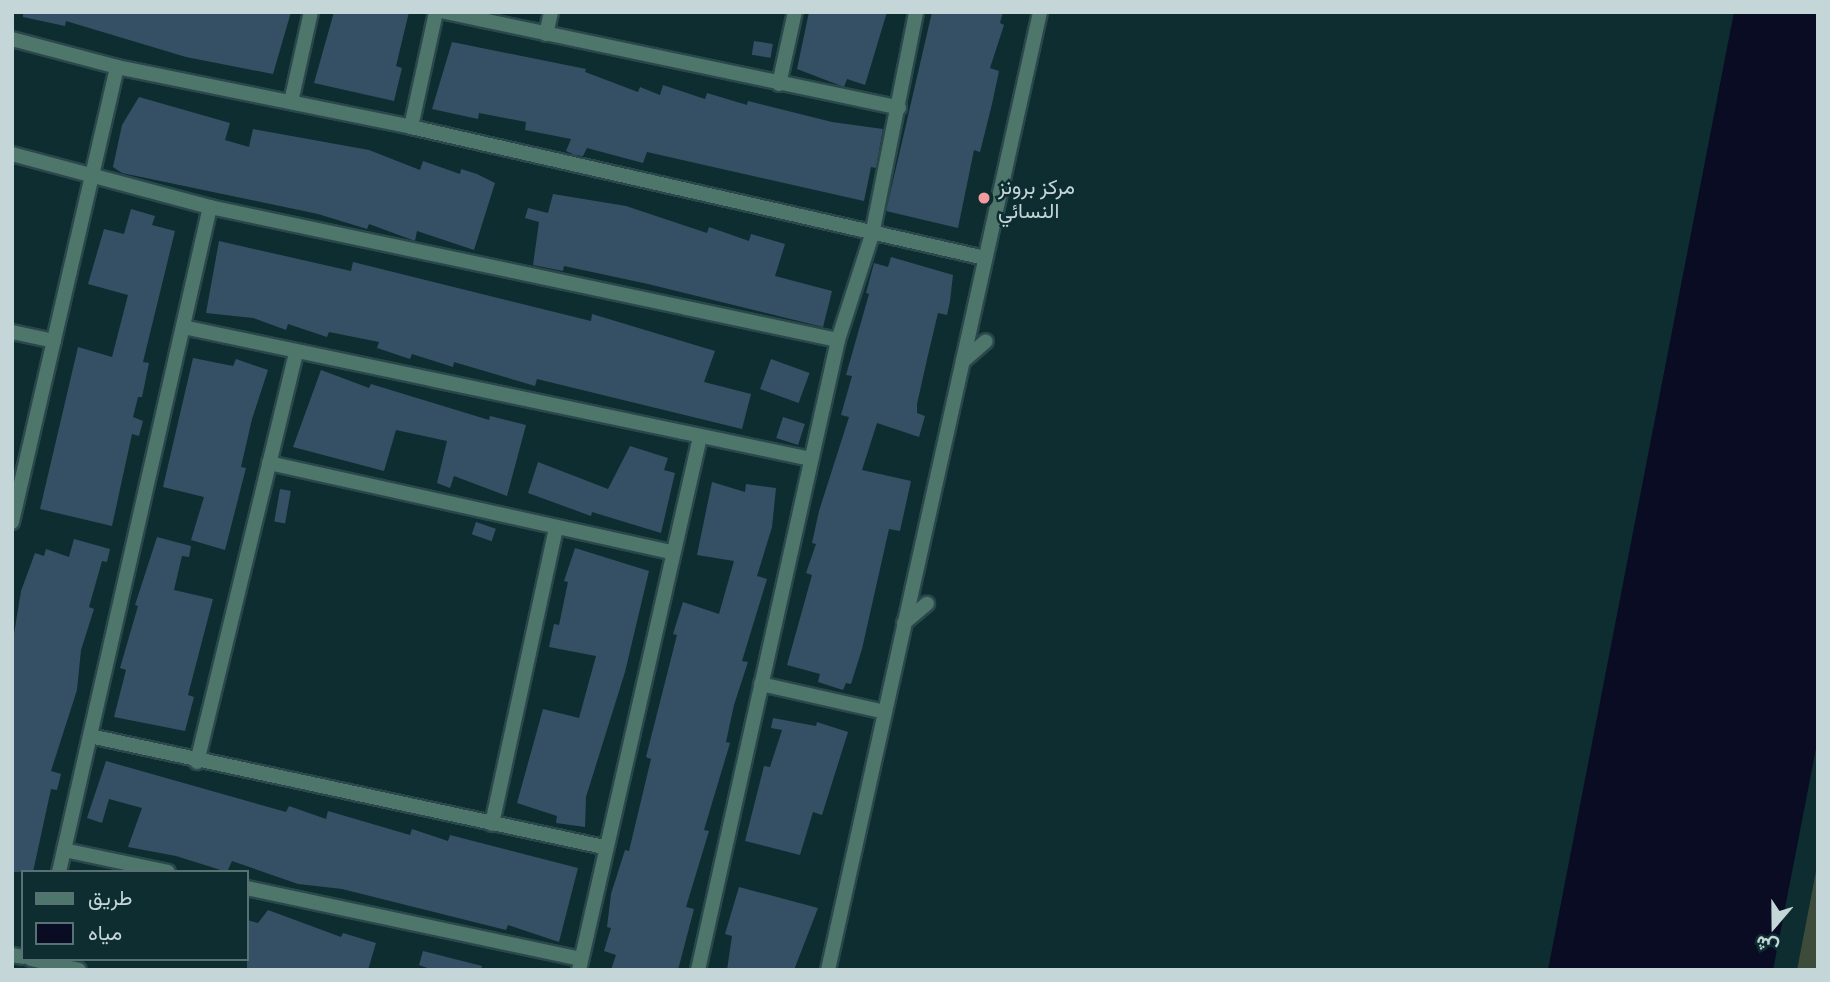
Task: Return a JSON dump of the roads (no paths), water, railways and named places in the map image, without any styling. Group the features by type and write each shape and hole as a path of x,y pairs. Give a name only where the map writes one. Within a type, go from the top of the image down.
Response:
{"street":[{"path":"291,102 311,12"},
{"path":"411,127 436,12"},
{"path":"445,12 779,85 899,108"},
{"path":"546,34 551,12"},
{"path":"779,85 794,12"},
{"path":"698,970 838,340 872,235 916,12"},
{"path":"828,970 1040,12"},
{"path":"12,39 117,67 411,127 872,235 985,258"},
{"path":"12,522 117,67"},
{"path":"12,154 94,172 210,207 838,340"},
{"path":"59,870 210,207"},
{"path":"183,327 811,459"},
{"path":"12,332 54,341"},
{"path":"963,361 986,341"},
{"path":"197,762 296,352"},
{"path":"248,888 580,964 671,552 700,437"},
{"path":"269,463 671,552"},
{"path":"492,824 556,528"},
{"path":"904,623 927,604"},
{"path":"761,684 885,712"},
{"path":"90,736 197,762 604,847"},
{"path":"64,850 159,870"},
{"path":"41,961 79,970"}],"water":[{"path":"1734,12 1818,12 1818,738 1773,970 1548,970"}],"place":[{"name":"مركز برونز النسائي","path":"984,198"}]}
